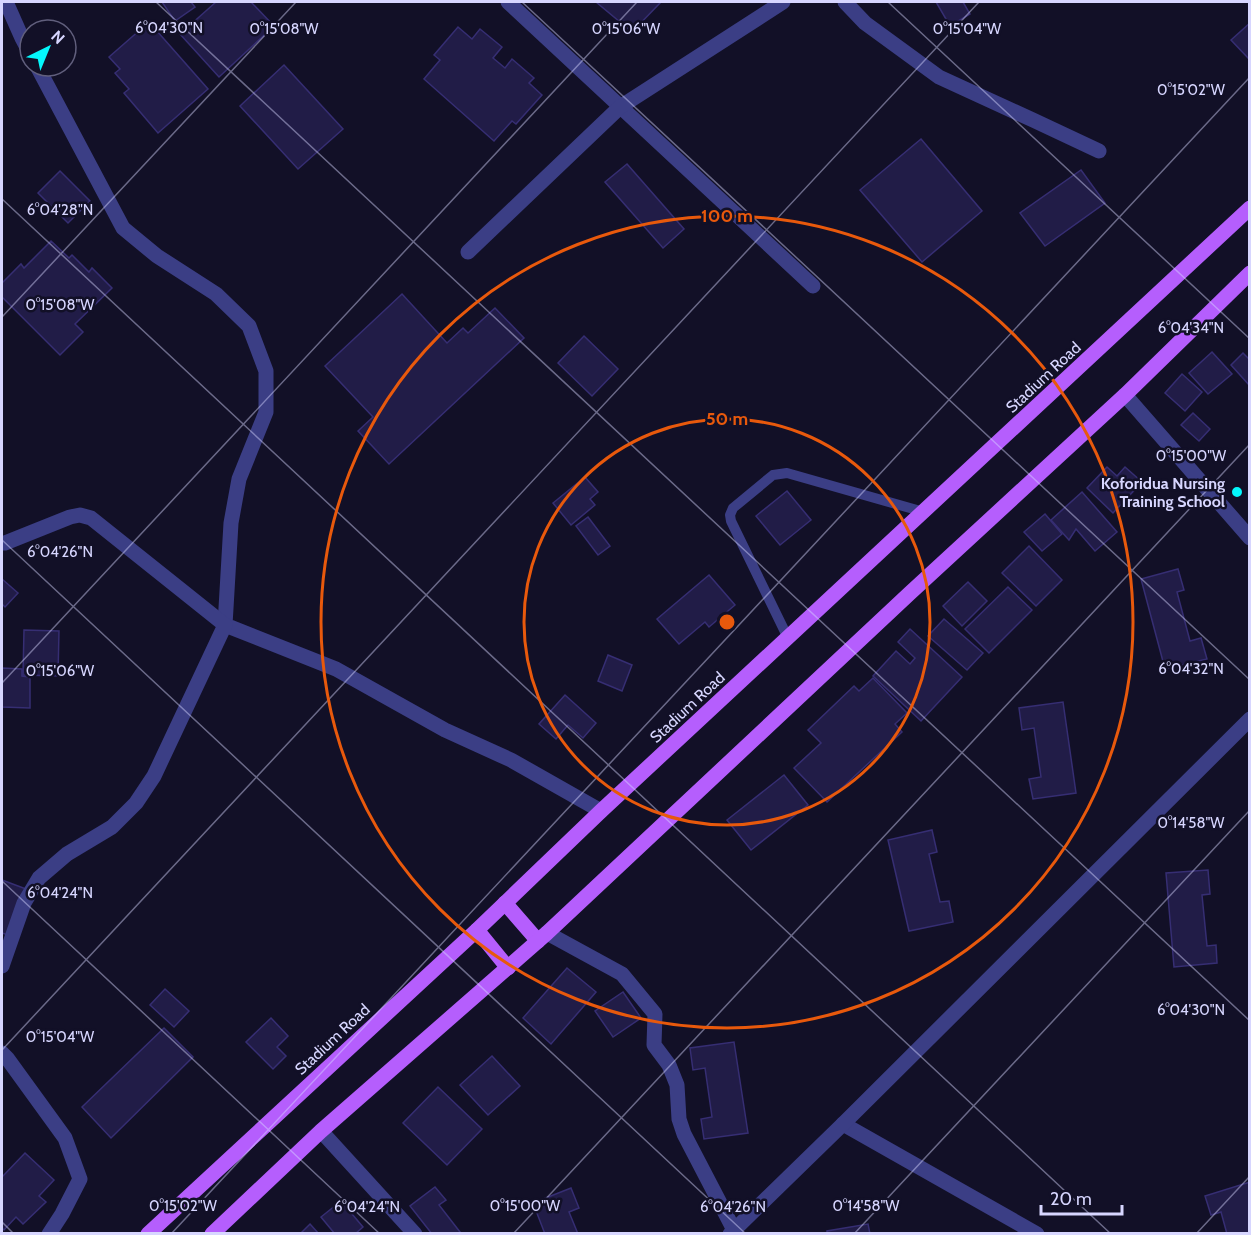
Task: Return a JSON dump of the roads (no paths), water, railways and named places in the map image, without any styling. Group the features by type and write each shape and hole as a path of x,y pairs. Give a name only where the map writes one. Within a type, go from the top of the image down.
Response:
{"main road":[{"name":"Stadium Road","path":"148,1233 477,930 601,811 1250,208"},
{"path":"212,1233 321,1131 542,937 910,592 1125,395 1250,273"},
{"path":"505,903 542,937"},
{"path":"477,930 508,968"}],"street":[{"path":"6,2 18,29"},
{"path":"508,2 813,286"},
{"path":"468,252 620,107 783,2"},
{"path":"845,2 865,23 939,78 1099,151"},
{"path":"2,966 24,903 39,878 67,854 112,827 136,803 154,776 225,625 231,523 239,479 266,412 266,372 249,326 216,294 157,256 123,228 43,78"},
{"path":"1125,395 1250,538"},
{"path":"2,543 70,517 80,515 91,518 225,625 336,669 445,730 511,760 601,811"},
{"path":"542,937 622,974 655,1014 654,1045 669,1065 677,1085 679,1119 684,1134 732,1232 1250,718"},
{"path":"2,1053 64,1138 80,1179 62,1214 49,1233"},
{"path":"843,1124 1037,1233"},
{"path":"321,1131 415,1233"}],"lane":[{"path":"788,638 731,521 730,515 733,508 773,474 787,473 924,512"}],"place":[{"name":"Koforidua Nursing Training School","path":"1237,492"}]}
